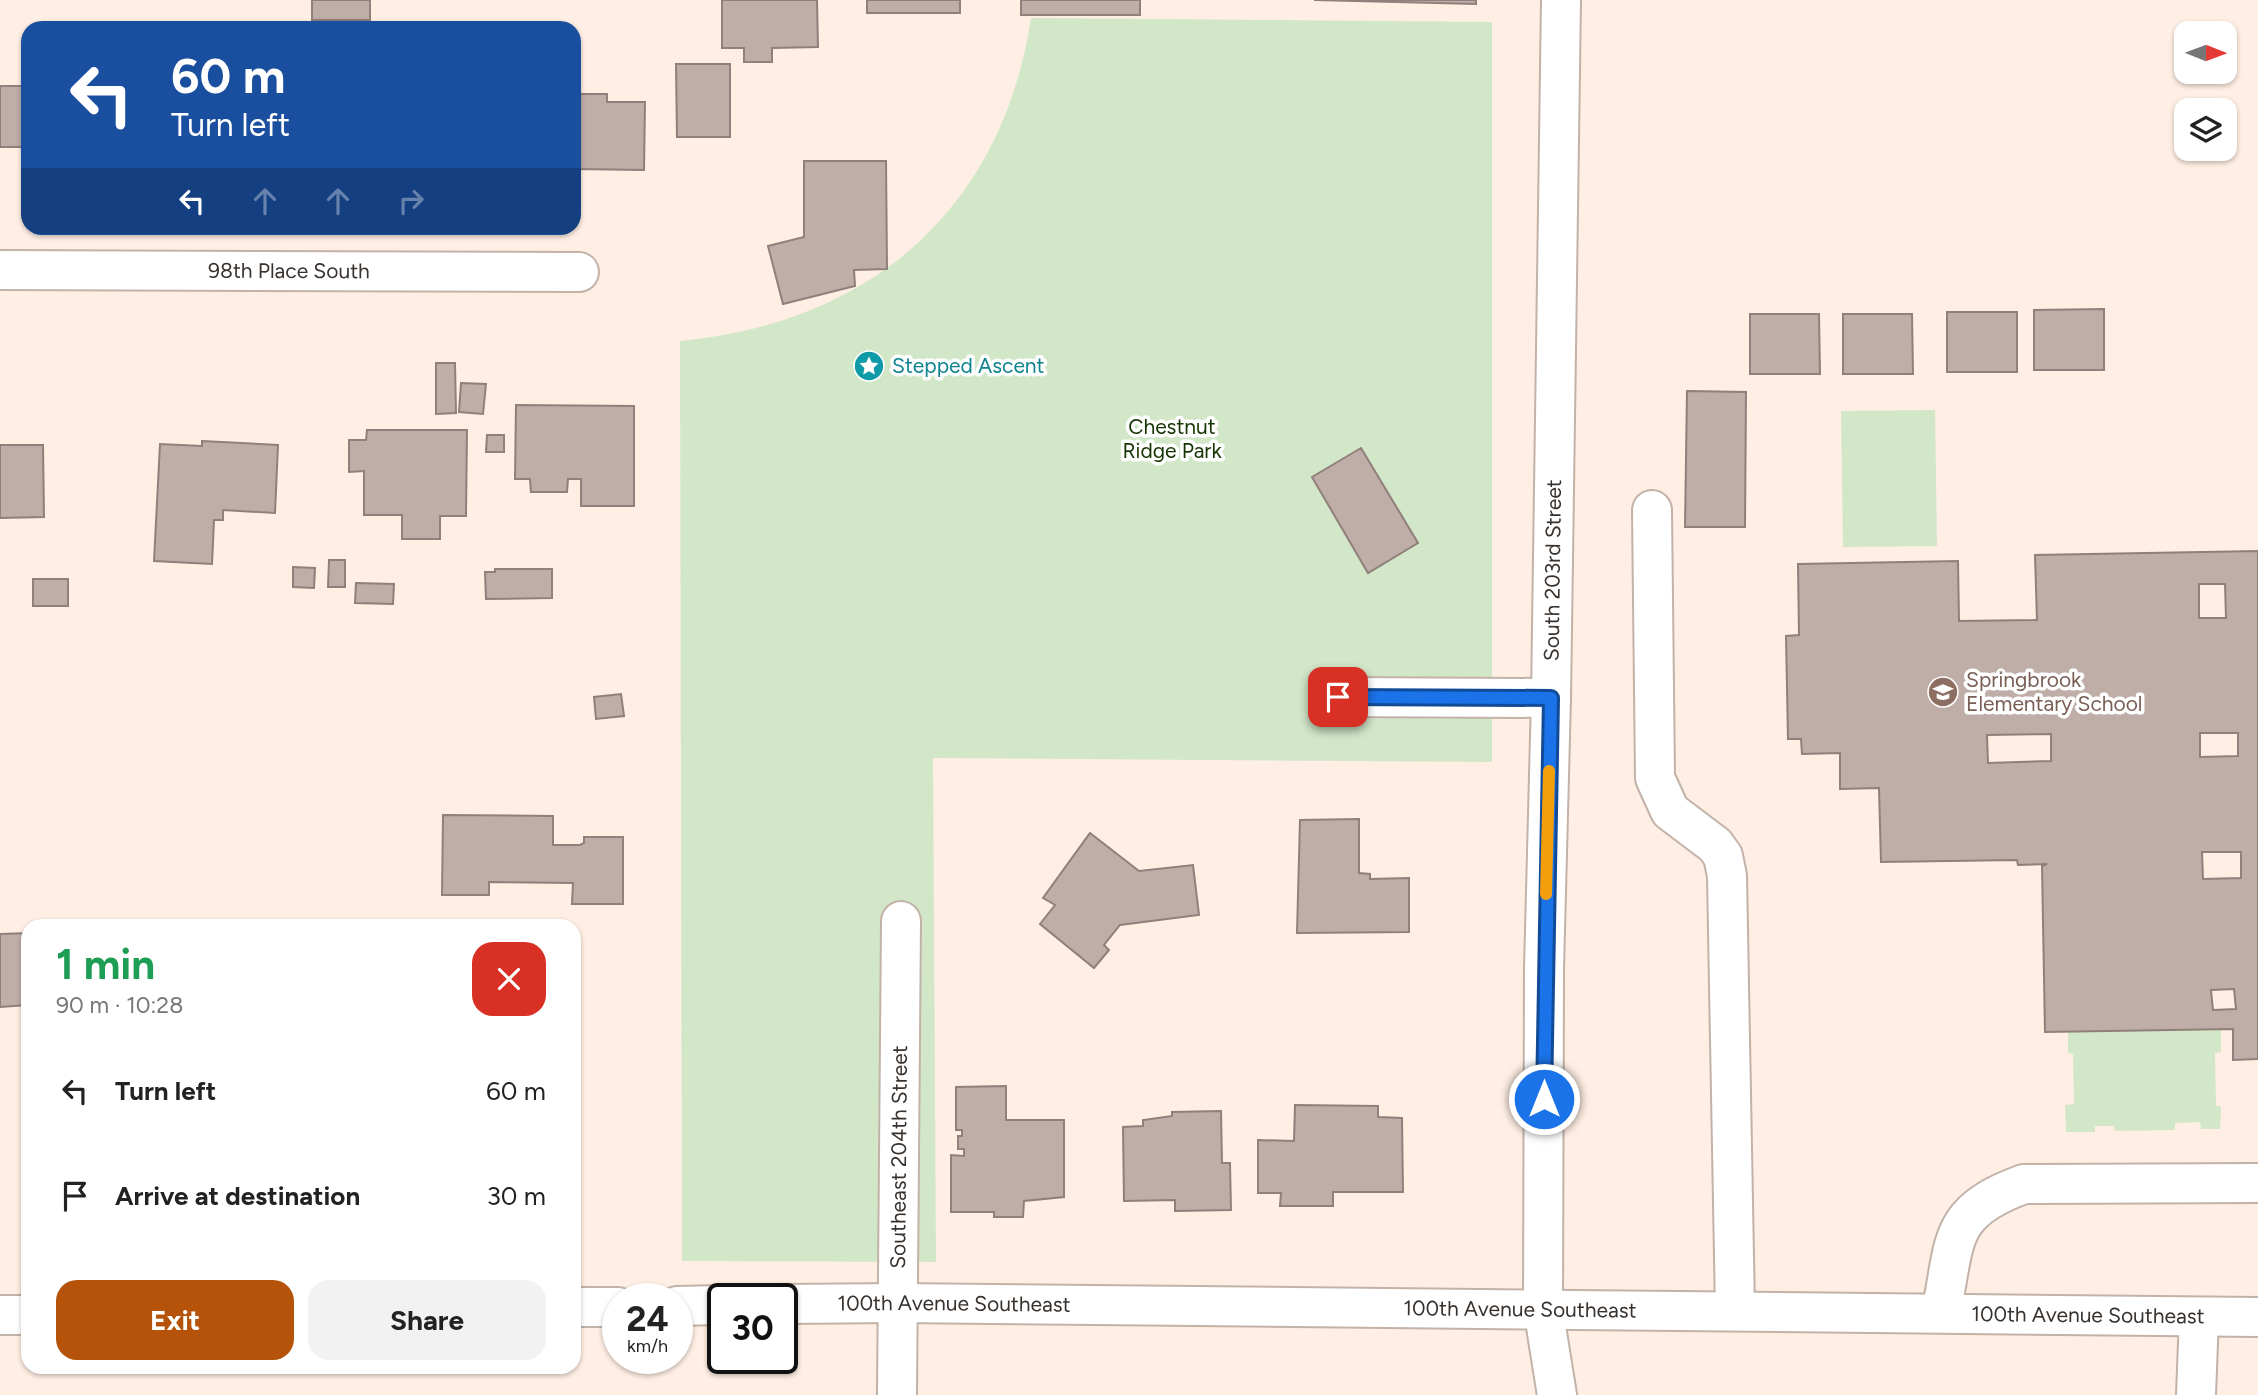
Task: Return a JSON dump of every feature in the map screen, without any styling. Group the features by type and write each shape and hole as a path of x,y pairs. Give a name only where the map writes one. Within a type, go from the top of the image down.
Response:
{"street":[{"name":"South 203rd Street","path":"1557,1395 1543,1308 1544,969 1551,698 1560,0"},
{"name":"98th Place South","path":"0,270 579,272"},
{"path":"1652,510 1655,778 1670,811 1715,845 1723,856 1727,876 1735,1311"},
{"path":"1338,697 1551,698"},
{"name":"Southeast 204th Street","path":"897,1395 901,921"},
{"path":"1941,1313 1958,1228 1983,1202 2003,1192 2024,1184 2258,1183"},
{"name":"100th Avenue Southeast","path":"798,1304 1543,1308 2258,1317"},
{"path":"581,1307 602,1307"},
{"path":"0,1315 21,1315"},
{"path":"2196,1395 2199,1317"}],"green space":[{"name":"Chestnut Ridge Park","path":"1031,18 1492,22 1492,762 933,758 936,1262 682,1261 680,341 748,330 811,310 867,282 916,245 957,200 991,147 1015,86"},
{"path":"1935,410 1937,546 1843,547 1841,411"},
{"path":"2221,1029 2221,1052 2215,1053 2216,1106 2221,1106 2220,1129 2201,1129 2200,1122 2175,1123 2175,1130 2115,1131 2114,1126 2095,1126 2095,1132 2066,1132 2065,1105 2074,1104 2073,1054 2068,1053 2068,1031"}],"building":[{"path":"312,0 370,0 370,20 312,20"},
{"path":"722,0 817,0 818,47 772,48 772,62 744,62 744,48 722,48"},
{"path":"867,0 960,0 960,13 867,13"},
{"path":"1021,0 1140,0 1140,15 1021,15"},
{"path":"1314,0 1476,0 1476,4"},
{"path":"676,64 730,64 730,137 677,137"},
{"path":"0,86 21,86 21,147 0,147"},
{"path":"581,94 607,94 607,102 645,102 644,170 581,169"},
{"path":"804,161 886,161 887,269 854,270 855,286 783,304 768,246 804,237"},
{"path":"2104,309 2104,370 2034,370 2034,310"},
{"path":"1947,312 2017,312 2017,372 1947,372"},
{"path":"1750,314 1819,314 1820,374 1750,374"},
{"path":"1843,314 1912,314 1913,374 1843,374"},
{"path":"436,363 455,363 456,413 436,414"},
{"path":"461,383 486,384 483,414 459,412"},
{"path":"1687,391 1746,392 1745,527 1685,527"},
{"path":"516,405 634,406 634,506 581,506 581,479 568,479 567,492 531,492 530,479 515,479"},
{"path":"367,430 467,430 466,516 440,516 440,539 402,539 402,515 364,515 364,471 349,472 349,440 366,440"},
{"path":"487,435 504,435 504,452 486,452"},
{"path":"202,441 278,445 275,513 223,510 223,520 214,520 212,564 154,561 160,444 202,446"},
{"path":"0,445 43,445 44,517 0,518"},
{"path":"1361,448 1418,543 1368,573 1312,477"},
{"path":"2258,551 2258,1059 2233,1060 2233,1029 2045,1032 2042,866 2047,864 2018,865 2017,860 1881,862 1879,788 1840,789 1840,753 1802,754 1801,739 1788,739 1786,636 1799,635 1798,564 1958,561 1959,621 2037,620 2035,555","holes":["2199,584 2225,584 2226,618 2199,618","2200,733 2238,733 2238,756 2200,757","2051,734 2051,761 1988,763 1987,735","2202,852 2241,852 2241,878 2203,879","2234,989 2236,1009 2213,1010 2211,990"]},
{"path":"329,560 345,560 345,587 328,587"},
{"path":"293,567 315,568 314,588 293,587"},
{"path":"495,569 552,569 552,598 486,599 485,572 495,572"},
{"path":"33,579 68,579 68,606 33,606"},
{"path":"356,583 394,584 393,604 355,603"},
{"path":"621,694 624,716 596,719 594,697"},
{"path":"443,815 553,816 553,845 580,845 584,843 584,837 623,837 623,904 572,904 573,883 489,882 489,895 442,895"},
{"path":"1359,819 1359,873 1370,874 1370,879 1409,878 1409,932 1297,933 1300,820"},
{"path":"1090,833 1139,871 1193,865 1199,915 1120,925 1104,945 1109,950 1094,968 1040,924 1055,905 1043,898"},
{"path":"21,933 21,1006 0,1007 0,934"},
{"path":"1006,1086 1006,1120 1064,1120 1064,1197 1024,1201 1023,1217 994,1217 994,1212 951,1212 951,1155 964,1156 964,1149 958,1149 958,1136 962,1136 962,1130 956,1130 956,1087"},
{"path":"1295,1105 1378,1106 1378,1117 1402,1118 1403,1192 1333,1192 1333,1206 1280,1206 1281,1193 1258,1193 1258,1140 1294,1141"},
{"path":"1221,1111 1222,1163 1230,1163 1231,1210 1175,1211 1175,1200 1124,1201 1123,1127 1143,1126 1143,1120 1172,1116 1172,1112"}],"slow traffic":[{"path":"1546,894 1549,771"}],"place":[{"name":"Stepped Ascent","path":"869,366"},
{"name":"Springbrook Elementary School","path":"1943,692"}],"route":[{"path":"1338,697 1551,698 1544,969 1544,1099"}]}
